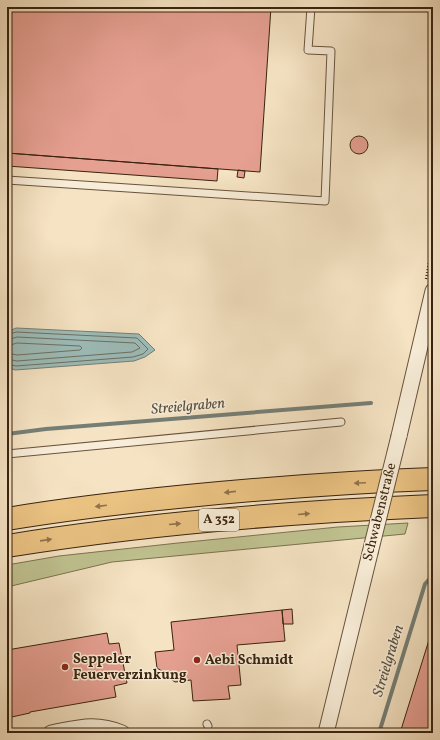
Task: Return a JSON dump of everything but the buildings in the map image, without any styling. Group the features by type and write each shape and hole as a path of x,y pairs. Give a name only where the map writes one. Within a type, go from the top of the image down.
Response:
{"highway":[{"name":"A 352","path":"7,519 47,512 147,500 264,489 433,479"},
{"name":"A 352","path":"7,546 152,526 361,509 433,506"}],"street":[{"name":"Schwabenstraße","path":"326,733 433,291"},
{"path":"51,733 97,726 113,729 122,733"}],"lane":[{"path":"7,180 325,201 331,51 308,50 312,7"},
{"path":"7,454 341,422"}],"green space":[{"path":"408,523 405,534 112,562 7,587 7,565 59,556 338,527"}],"water":[{"path":"16,328 139,334 155,350 145,357 134,361 15,370 7,367 7,332"}],"waterway":[{"name":"Streielgraben","path":"7,434 46,429 371,403"},
{"name":"Streielgraben","path":"379,733 425,584 433,575"}],"place":[{"name":"Aebi Schmidt","path":"197,660"},
{"name":"Seppeler Feuerverzinkung","path":"65,667"}]}
